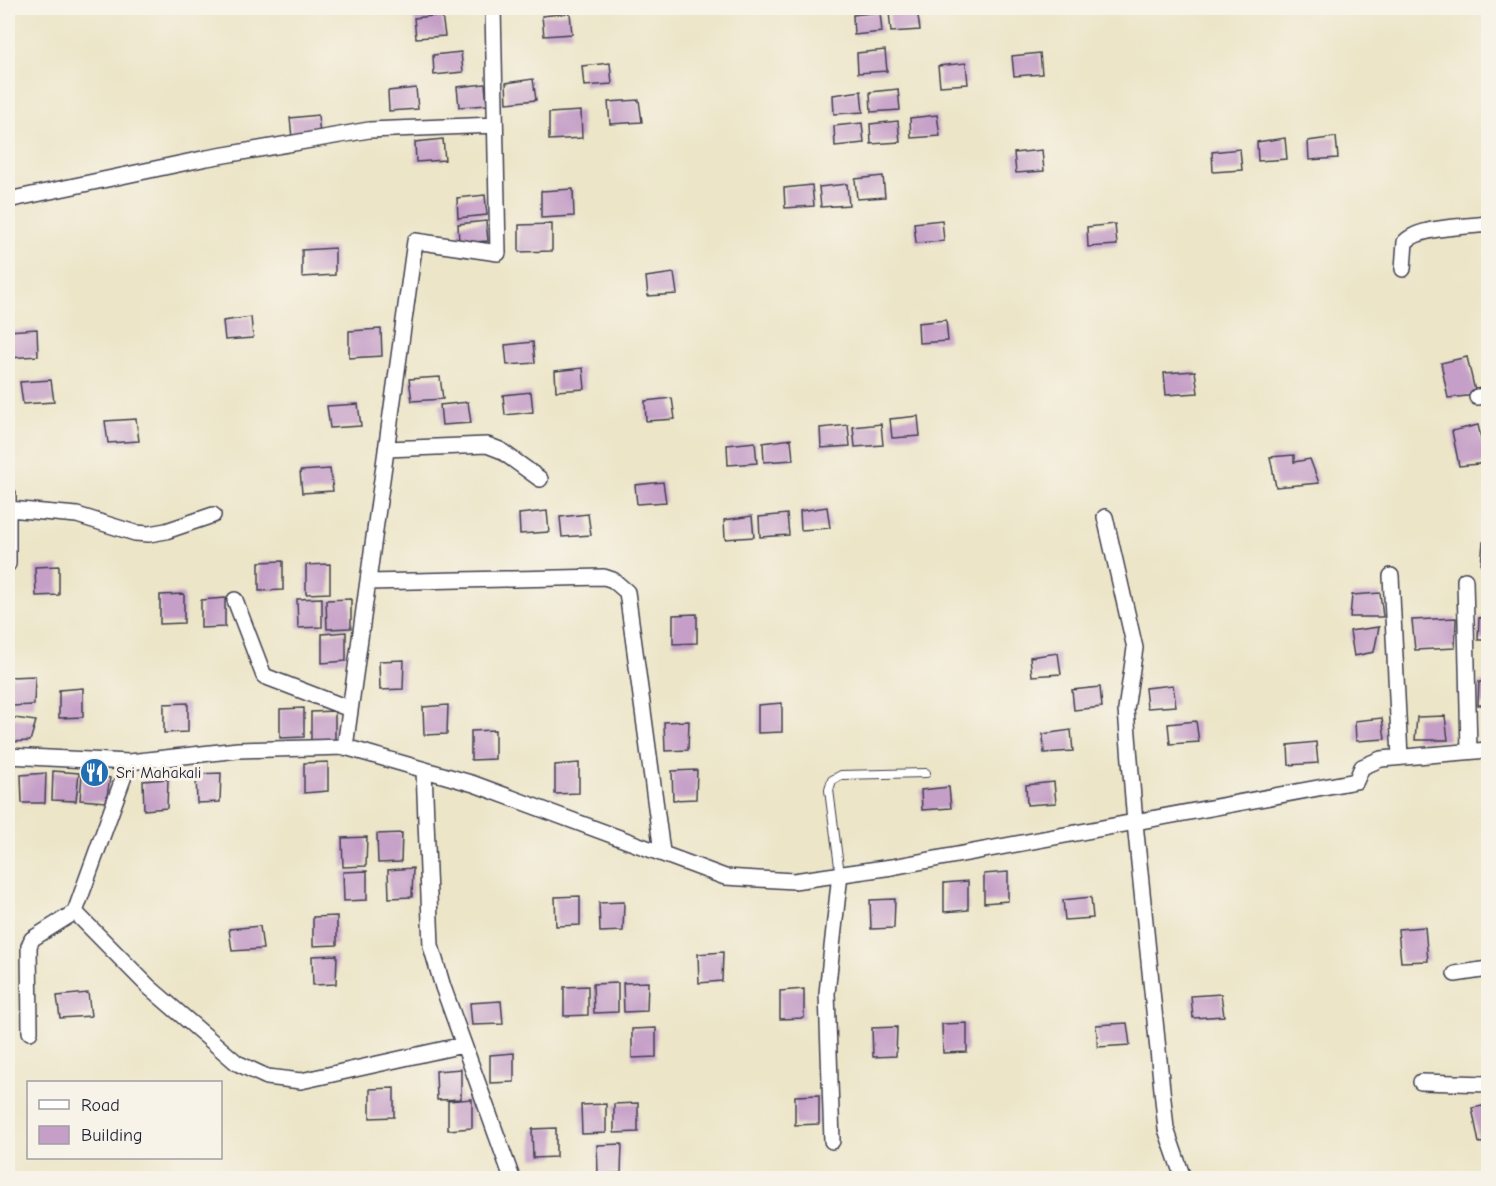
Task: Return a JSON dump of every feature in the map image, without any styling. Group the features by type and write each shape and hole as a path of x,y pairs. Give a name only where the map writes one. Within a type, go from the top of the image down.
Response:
{"street":[{"path":"345,747 415,241 498,253 493,8"},
{"path":"8,200 207,158 369,130 495,125"},
{"path":"1404,269 1405,242 1410,236 1488,224"},
{"path":"386,449 487,445 500,450 540,479"},
{"path":"8,564 8,501 77,515 135,533 148,534 166,531 213,515"},
{"path":"1105,517 1135,648 1126,710 1136,823 1166,1129 1183,1179"},
{"path":"1391,576 1400,757"},
{"path":"368,582 604,577 622,586 627,592 662,852"},
{"path":"1465,580 1469,751"},
{"path":"235,600 264,676 350,709"},
{"path":"8,756 129,762 238,750 345,747 474,784 725,877 794,881 1136,823 1356,781 1362,767 1381,759 1488,750"},
{"path":"30,1032 29,946 32,939 75,912 129,762"},
{"path":"424,770 431,946 463,1045 512,1179"},
{"path":"832,1141 827,993 840,874"},
{"path":"75,912 149,987 237,1063 267,1077 301,1081 463,1045"},
{"path":"1455,974 1488,969"},
{"path":"1421,1082 1488,1083"}],"lane":[{"path":"840,874 828,790 832,780 841,775 926,773"}],"building":[{"path":"917,9 920,30 891,32 889,12"},
{"path":"880,12 882,32 854,35 853,15"},
{"path":"570,13 572,34 544,36 542,16"},
{"path":"442,15 445,36 416,38 414,18"},
{"path":"885,50 887,71 858,73 857,53"},
{"path":"461,52 463,72 434,75 433,55"},
{"path":"1040,53 1042,74 1014,76 1012,56"},
{"path":"610,63 612,84 584,86 582,66"},
{"path":"966,63 968,84 940,86 938,66"},
{"path":"533,79 536,100 507,103 506,83"},
{"path":"485,84 487,105 459,107 457,87"},
{"path":"416,88 418,109 389,111 388,91"},
{"path":"898,89 900,110 871,112 870,92"},
{"path":"861,91 863,112 834,114 833,95"},
{"path":"639,100 642,122 610,124 608,102"},
{"path":"581,111 582,138 549,140 549,113"},
{"path":"318,115 320,136 292,138 290,118"},
{"path":"937,115 940,136 911,138 910,118"},
{"path":"898,121 900,142 871,144 870,124"},
{"path":"862,123 864,143 835,146 834,126"},
{"path":"1336,137 1338,158 1309,160 1308,141"},
{"path":"1285,138 1287,159 1258,161 1257,142"},
{"path":"443,139 445,160 416,162 415,142"},
{"path":"1240,149 1242,170 1213,172 1212,152"},
{"path":"1042,150 1044,171 1016,173 1014,153"},
{"path":"883,176 885,197 857,199 855,179"},
{"path":"847,184 849,205 821,207 819,187"},
{"path":"812,185 814,206 785,208 784,188"},
{"path":"573,189 574,216 541,218 541,191"},
{"path":"485,195 487,215 458,218 457,198"},
{"path":"942,220 944,241 916,243 914,223"},
{"path":"486,221 488,241 459,243 458,224"},
{"path":"552,224 552,251 519,252 519,225"},
{"path":"1115,224 1117,245 1088,247 1087,227"},
{"path":"335,248 335,275 302,277 302,250"},
{"path":"674,273 677,294 648,296 646,277"},
{"path":"251,317 253,338 225,340 223,321"},
{"path":"946,320 948,341 919,343 918,323"},
{"path":"37,329 38,356 8,358 8,331"},
{"path":"381,329 382,356 349,358 349,331"},
{"path":"533,342 535,363 507,365 505,345"},
{"path":"1467,357 1476,395 1448,398 1441,363"},
{"path":"583,368 585,389 556,391 555,371"},
{"path":"1195,371 1198,393 1166,395 1164,373"},
{"path":"440,377 443,399 412,401 409,379"},
{"path":"51,380 54,402 23,404 20,382"},
{"path":"531,392 533,412 505,415 503,395"},
{"path":"672,398 675,419 646,421 645,401"},
{"path":"468,402 471,423 442,425 440,405"},
{"path":"358,404 361,426 330,428 327,406"},
{"path":"918,416 920,436 892,438 890,419"},
{"path":"136,419 139,441 108,443 105,421"},
{"path":"881,424 883,445 855,447 853,427"},
{"path":"848,425 850,446 821,448 820,428"},
{"path":"1478,425 1487,463 1459,466 1452,431"},
{"path":"791,439 793,460 764,462 763,443"},
{"path":"755,442 757,463 728,465 727,445"},
{"path":"1294,455 1294,462 1310,459 1319,483 1276,487 1270,457"},
{"path":"330,469 333,491 302,493 300,471"},
{"path":"663,482 666,502 637,504 635,485"},
{"path":"827,507 830,528 801,530 800,511"},
{"path":"547,511 549,532 520,534 519,514"},
{"path":"588,514 591,535 562,537 560,517"},
{"path":"787,514 789,535 760,537 759,517"},
{"path":"752,516 754,537 725,539 724,520"},
{"path":"1483,542 1488,542 1488,565 1481,565"},
{"path":"283,561 283,590 259,591 259,562"},
{"path":"330,564 330,593 306,594 306,565"},
{"path":"59,566 59,595 36,596 35,567"},
{"path":"1380,593 1383,617 1350,617 1352,595"},
{"path":"184,594 184,623 160,624 160,595"},
{"path":"225,598 225,627 201,628 201,600"},
{"path":"322,598 322,627 298,628 297,599"},
{"path":"351,599 351,628 327,629 326,600"},
{"path":"697,614 697,643 673,644 673,615"},
{"path":"1488,617 1488,640 1478,640 1479,618"},
{"path":"1456,618 1455,648 1415,650 1412,620"},
{"path":"1379,627 1374,652 1354,656 1350,631"},
{"path":"346,632 346,661 322,663 322,634"},
{"path":"1058,653 1061,674 1032,676 1030,657"},
{"path":"404,660 403,689 380,690 379,661"},
{"path":"35,676 34,705 11,706 10,677"},
{"path":"1479,682 1488,682 1488,705 1478,705"},
{"path":"1173,685 1176,706 1147,708 1145,688"},
{"path":"1100,687 1102,707 1074,710 1072,690"},
{"path":"83,688 83,717 59,718 59,690"},
{"path":"188,703 188,732 164,733 164,704"},
{"path":"782,703 782,732 758,733 758,705"},
{"path":"448,705 447,734 424,735 423,707"},
{"path":"304,708 304,737 280,738 280,709"},
{"path":"335,711 335,740 311,741 311,712"},
{"path":"1445,716 1448,740 1415,740 1417,717"},
{"path":"8,717 36,721 30,741 8,742"},
{"path":"1382,718 1385,739 1356,741 1355,721"},
{"path":"689,721 688,750 665,751 664,722"},
{"path":"1196,721 1199,742 1170,744 1168,724"},
{"path":"495,730 495,759 471,760 471,731"},
{"path":"1071,730 1073,751 1044,753 1043,734"},
{"path":"1316,742 1318,763 1289,765 1288,745"},
{"path":"328,762 328,791 304,793 304,763"},
{"path":"579,763 579,793 555,794 555,765"},
{"path":"697,770 696,799 673,800 672,771"},
{"path":"53,771 79,773 76,801 52,800"},
{"path":"46,773 45,803 22,803 21,775"},
{"path":"221,773 220,802 197,803 196,774"},
{"path":"82,774 110,778 106,802 80,800"},
{"path":"168,779 167,808 144,810 143,781"},
{"path":"1054,782 1056,803 1027,805 1026,785"},
{"path":"949,787 951,808 922,810 921,790"},
{"path":"402,833 401,862 378,863 377,834"},
{"path":"367,837 366,866 343,867 342,838"},
{"path":"413,868 412,897 389,898 388,870"},
{"path":"367,871 367,900 344,901 343,872"},
{"path":"1008,872 1008,901 984,903 984,874"},
{"path":"968,881 968,910 944,912 944,883"},
{"path":"580,896 580,925 556,926 555,897"},
{"path":"1091,897 1093,918 1065,920 1063,900"},
{"path":"895,899 894,928 871,929 870,900"},
{"path":"624,902 623,931 600,932 599,903"},
{"path":"337,916 337,945 313,946 313,917"},
{"path":"260,926 263,949 232,951 229,929"},
{"path":"1425,927 1428,961 1401,962 1398,929"},
{"path":"723,952 722,981 699,983 698,954"},
{"path":"337,955 336,984 313,985 312,956"},
{"path":"648,982 647,1011 624,1012 623,983"},
{"path":"618,983 618,1012 594,1013 593,984"},
{"path":"588,986 588,1015 564,1016 564,987"},
{"path":"804,989 804,1018 780,1019 780,991"},
{"path":"88,993 91,1016 60,1018 57,996"},
{"path":"1221,994 1224,1016 1193,1018 1191,996"},
{"path":"501,1001 503,1024 472,1025 470,1003"},
{"path":"967,1023 967,1052 943,1053 942,1024"},
{"path":"1127,1023 1130,1045 1098,1047 1096,1025"},
{"path":"897,1027 896,1056 873,1057 872,1028"},
{"path":"656,1028 656,1057 632,1058 632,1029"},
{"path":"514,1053 514,1082 490,1083 490,1055"},
{"path":"461,1069 461,1099 437,1100 436,1071"},
{"path":"394,1088 394,1117 370,1118 370,1089"},
{"path":"819,1095 819,1124 795,1125 795,1096"},
{"path":"472,1099 472,1128 448,1130 448,1101"},
{"path":"638,1103 638,1132 614,1133 614,1104"},
{"path":"606,1104 606,1133 582,1134 581,1105"},
{"path":"1488,1105 1488,1142 1479,1143 1472,1108"},
{"path":"556,1128 556,1157 533,1158 532,1129"},
{"path":"622,1144 621,1173 598,1174 597,1145"}],"place":[{"name":"Sri Mahakali","path":"95,773"}]}
